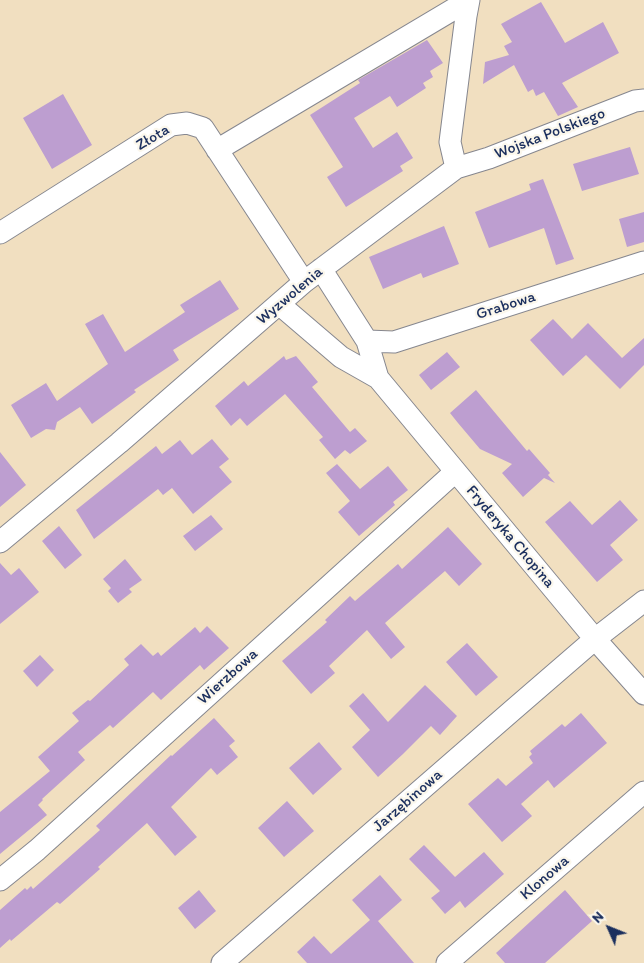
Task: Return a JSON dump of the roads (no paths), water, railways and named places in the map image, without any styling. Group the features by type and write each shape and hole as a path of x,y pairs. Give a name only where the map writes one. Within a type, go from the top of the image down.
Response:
{"street":[{"path":"217,150 469,0"},
{"path":"456,168 450,142 469,0"},
{"name":"Wojska Polskiego","path":"456,168 490,158 635,101 644,100"},
{"name":"Złota","path":"0,233 171,125 187,123 203,128 304,282"},
{"name":"Wyzwolenia","path":"0,542 119,443 304,282 456,168"},
{"name":"Grabowa","path":"367,341 394,342 644,262"},
{"name":"Fryderyka Chopina","path":"321,269 367,341 378,378"},
{"name":"Fryderyka Chopina","path":"279,304 341,357 378,378 595,639 644,694"},
{"name":"Wierzbowa","path":"0,880 37,850 455,472"},
{"name":"Jarzębinowa","path":"222,963 595,639 644,601"},
{"name":"Klonowa","path":"447,963 644,792"}]}
